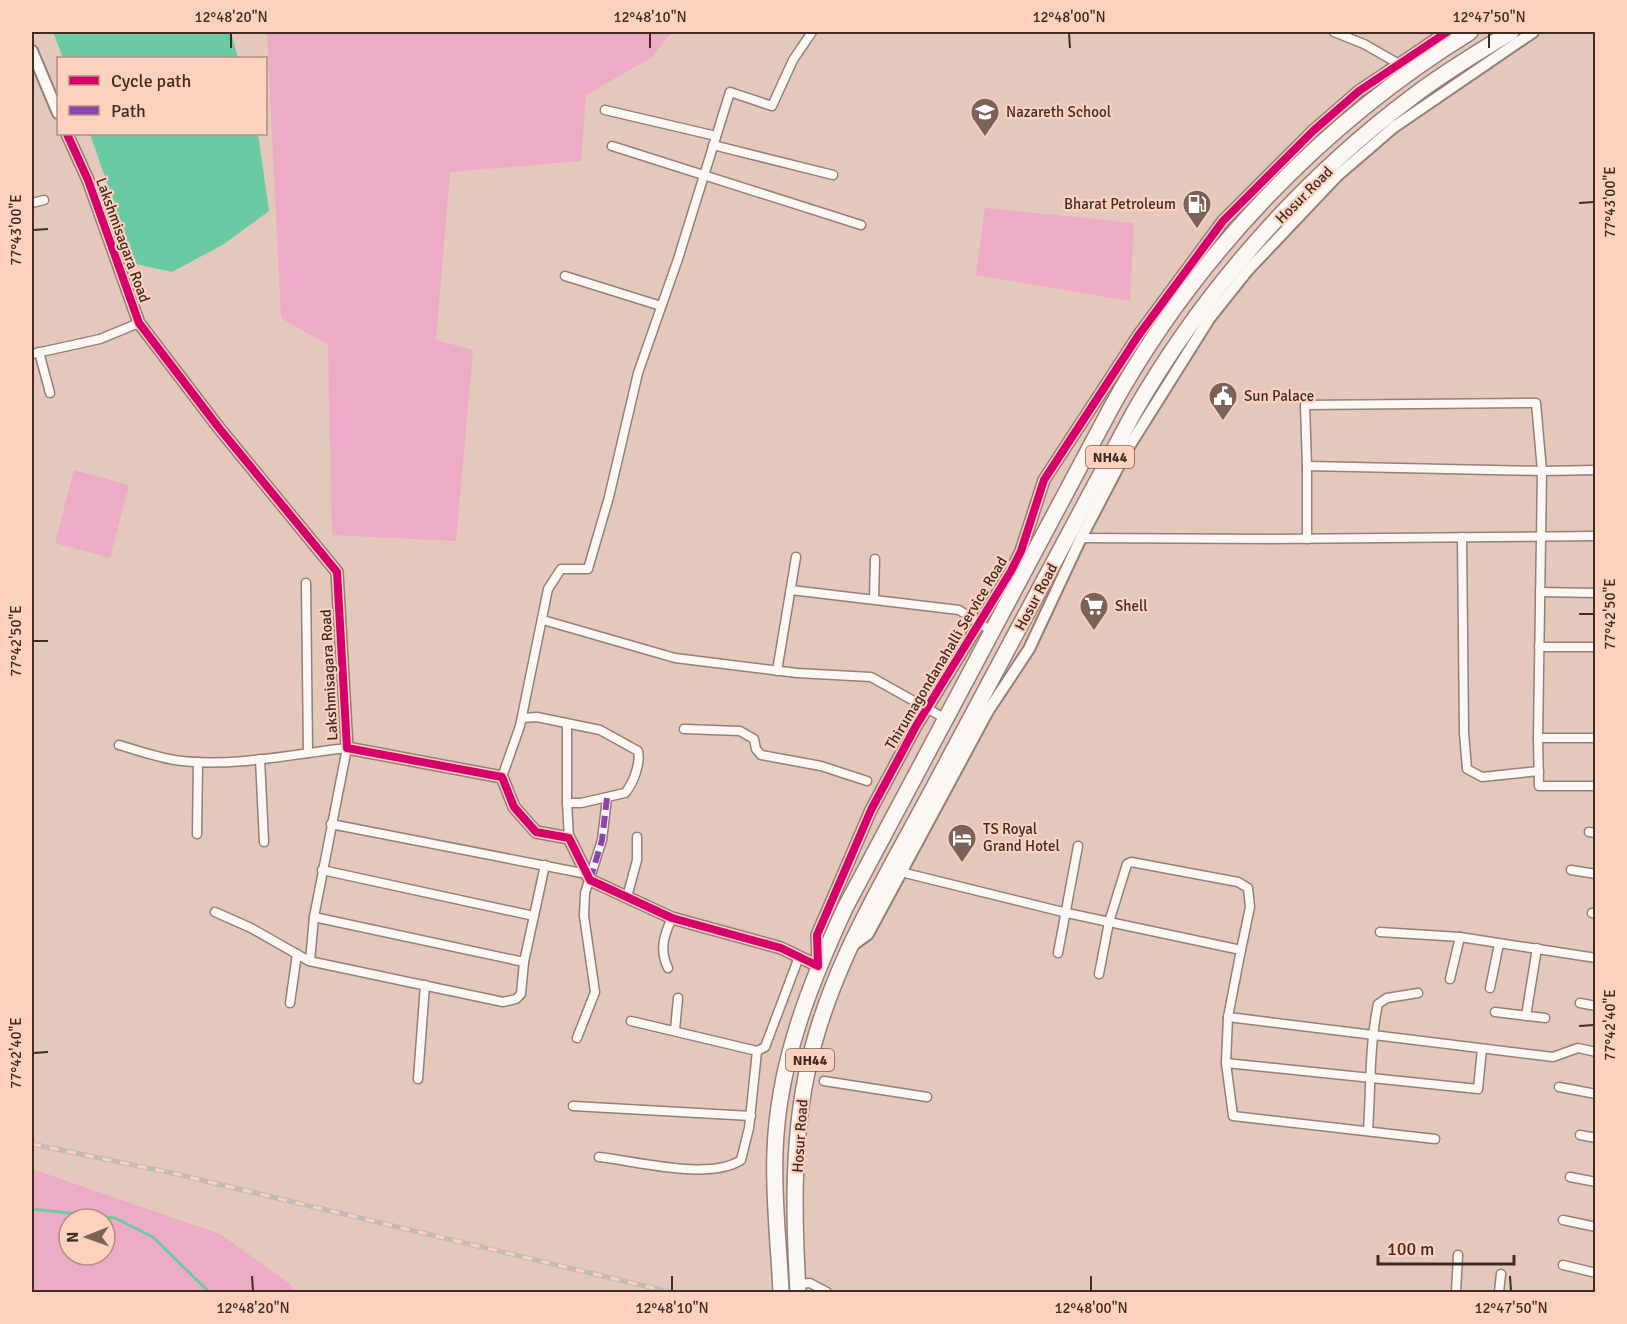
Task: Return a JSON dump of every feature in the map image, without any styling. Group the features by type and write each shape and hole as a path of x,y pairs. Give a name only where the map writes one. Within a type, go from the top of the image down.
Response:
{"highway":[{"name":"Hosur Road","path":"781,1293 775,1153 778,1110 788,1055 818,966 845,908 1123,387 1158,331 1194,281 1250,217 1332,135 1389,87 1470,32"},
{"name":"Hosur Road","path":"798,1288 798,1142 806,1076 820,1024 853,945 888,872 1133,414 1185,332 1256,245 1357,142 1413,96 1510,32"}],"street":[{"path":"569,838 536,832 514,807 502,777 522,718 548,589 561,569 588,569 609,497 638,373 730,92 772,106 793,60 812,32"},
{"path":"1334,32 1364,44 1399,64"},
{"name":"Thirumagondanahalli Service Road","path":"818,966 817,935 871,810 928,707 1021,551 1038,496 1048,474 1138,336 1223,221 1313,131 1359,91 1447,32"},
{"path":"853,945 868,934 988,711 1029,649 1081,538 1128,448 1209,320 1248,270 1303,209 1394,127 1533,32"},
{"path":"32,51 57,111"},
{"path":"605,110 716,135"},
{"name":"Lakshmisagara Road","path":"67,135 88,180 139,323 226,437 337,572 346,748 502,777"},
{"path":"713,145 832,175"},
{"path":"612,146 861,225"},
{"path":"32,203 44,200"},
{"path":"565,276 661,306"},
{"path":"50,393 35,353 100,339 139,323"},
{"path":"1306,539 1305,405 1536,403 1542,471 1539,786 1596,786"},
{"path":"1306,466 1596,470"},
{"path":"1081,538 1306,539 1596,536"},
{"path":"1462,537 1464,733 1467,769 1482,777 1539,771"},
{"path":"777,671 796,557"},
{"path":"874,598 875,559"},
{"path":"306,583 308,753"},
{"path":"791,590 874,598 959,610 993,632"},
{"path":"1540,592 1596,592"},
{"path":"543,620 675,658 777,671 871,677 946,719"},
{"path":"1539,647 1596,647"},
{"path":"522,718 537,717 605,732 638,751 639,756 630,788 625,793 607,798 567,803"},
{"path":"567,724 569,838 589,877"},
{"path":"684,729 740,731 754,739 756,749 761,755 821,766 867,781"},
{"path":"1538,738 1596,738"},
{"path":"119,745 180,761 198,762 260,759 346,748 314,916 310,961"},
{"path":"260,759 264,842"},
{"path":"197,834 198,762"},
{"path":"577,1038 595,992 584,916 585,893 602,840 607,798"},
{"path":"331,824 545,866 589,877 672,918 781,948 818,966"},
{"path":"627,897 637,860 638,837"},
{"path":"1058,953 1078,846"},
{"path":"1100,974 1109,921 1127,864 1131,862 1238,882 1248,888 1250,895 1228,1017 1226,1064 1233,1116 1435,1139"},
{"path":"215,912 251,928 310,961 503,1002 516,999 521,994 524,962 545,866"},
{"path":"322,870 534,916"},
{"path":"1571,870 1596,874"},
{"path":"901,872 1067,913 1241,950"},
{"path":"314,916 524,962"},
{"path":"668,968 663,957 663,943 672,918"},
{"path":"1380,932 1460,937 1596,958"},
{"path":"1450,979 1460,937"},
{"path":"1490,988 1499,944"},
{"path":"1526,1016 1537,948"},
{"path":"290,1004 297,954"},
{"path":"631,1021 757,1051 765,1047 799,957"},
{"path":"418,1079 425,985"},
{"path":"1368,1131 1372,1077 1371,1036 1378,1004 1387,998 1418,993"},
{"path":"675,1030 678,998"},
{"path":"1580,1003 1596,1006"},
{"path":"1495,1012 1545,1018"},
{"path":"1228,1017 1553,1057 1578,1048 1596,1052"},
{"path":"1226,1064 1478,1089 1482,1049"},
{"path":"599,1157 705,1170 732,1166 741,1160 751,1116 757,1051"},
{"path":"824,1081 927,1097"},
{"path":"1559,1087 1596,1094"},
{"path":"573,1106 751,1116"},
{"path":"1580,1135 1596,1138"},
{"path":"1570,1177 1596,1182"},
{"path":"1563,1220 1596,1227"},
{"path":"1456,1293 1458,1255"},
{"path":"1563,1264 1596,1273"},
{"path":"1499,1293 1501,1274"},
{"path":"798,1288 810,1283 827,1293"}],"shaded area":[{"path":"53,32 231,32 238,57 63,57"},
{"path":"267,32 672,32 651,58 586,95 581,161 450,172 436,340 473,350 456,541 332,535 328,345 281,318"},
{"path":"90,135 258,135 269,211 224,244 172,272 135,264"},
{"path":"985,208 1134,223 1130,301 976,275"},
{"path":"74,470 129,485 110,558 55,543"},
{"path":"32,1169 220,1234 289,1283 296,1292 32,1292"}],"waterway":[{"path":"32,1209 115,1218 153,1237 209,1292"}],"railway":[{"path":"32,1144 172,1173 670,1292"}],"marked path":[{"path":"590,880 602,840 607,798"}],"cycle path":[{"path":"67,135 88,180 139,323 219,428 337,572 347,748 502,777 514,807 536,832 569,838 590,880 672,918 781,948 818,966 817,935 871,810 916,726 1011,571 1021,551 1044,480 1138,336 1223,221 1313,131 1359,91 1447,32"}],"place":[{"name":"Nazareth School","path":"985,138"},
{"name":"Bharat Petroleum","path":"1197,230"},
{"name":"Sun Palace","path":"1223,422"},
{"name":"Shell","path":"1094,632"},
{"name":"TS Royal Grand Hotel","path":"962,864"}]}
